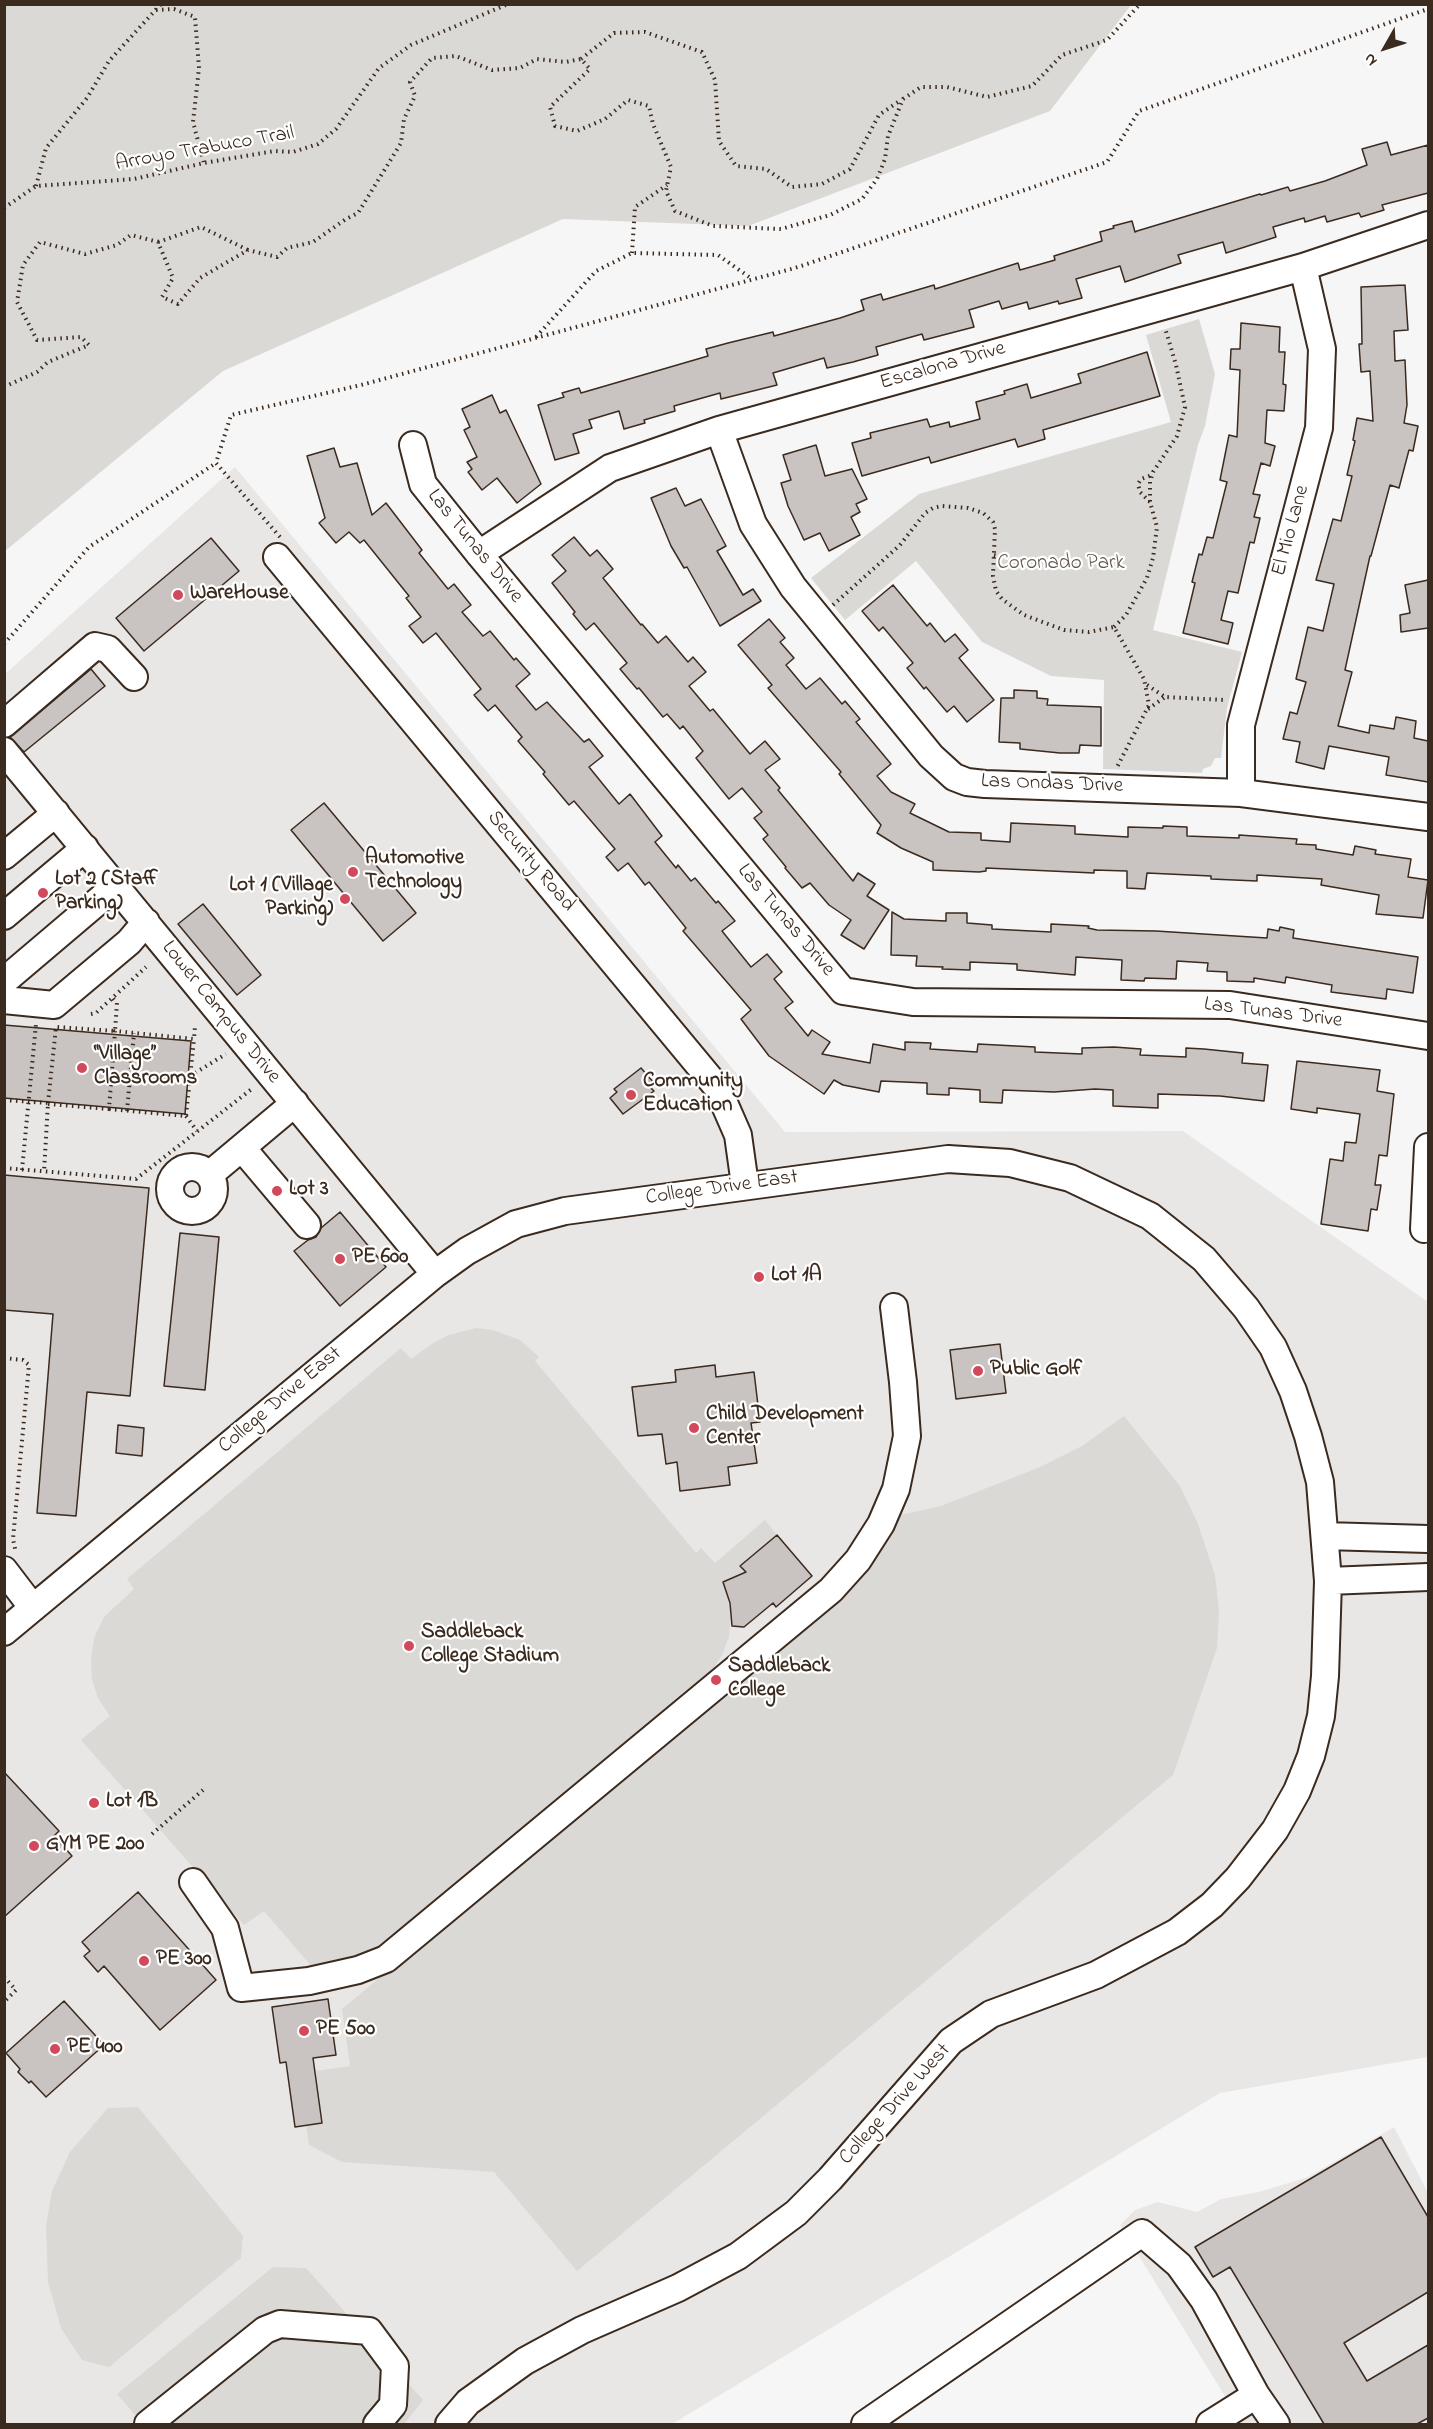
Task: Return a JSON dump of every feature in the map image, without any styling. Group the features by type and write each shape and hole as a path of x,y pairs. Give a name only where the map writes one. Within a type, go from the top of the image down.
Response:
{"street":[{"name":"Escalona Drive","path":"478,554 610,468 719,430 1303,267 1428,225"},
{"name":"El Mio Lane","path":"1241,793 1241,724 1319,428 1322,349 1303,267"},
{"name":"Las Ondas Drive","path":"719,430 753,524 793,587 932,756 954,777 967,782 985,784 1241,793 1428,817"},
{"name":"Las Tunas Drive","path":"413,445 423,484 478,554 843,991 913,1002 1230,1005 1428,1035"},
{"name":"Security Road","path":"277,557 717,1088 738,1135 745,1185"},
{"path":"4,724 95,646 108,649 134,677"},
{"name":"Lower Campus Drive","path":"4,751 435,1274"},
{"path":"4,856 56,813"},
{"path":"4,916 85,848"},
{"path":"4,981 116,886"},
{"path":"4,1000 54,1005 129,942 146,922"},
{"path":"209,1175 295,1104"},
{"path":"1424,1229 1428,1147"},
{"path":"242,1148 307,1226"},
{"name":"College Drive East","path":"4,1632 435,1274 501,1232 532,1218 565,1211 948,1159 1010,1163 1070,1178 1150,1216 1204,1259 1246,1308 1273,1347 1293,1391 1320,1482 1328,1581"},
{"path":"193,1882 225,1928 241,1988 309,1981 358,1970 386,1959 831,1590 858,1560 881,1524 896,1489 907,1436 894,1307"},
{"path":"1326,1536 1428,1539"},
{"path":"13,1566 33,1608"},
{"path":"1328,1581 1428,1577"},
{"name":"College Drive West","path":"448,2424 468,2402 525,2361 582,2330 678,2288 738,2256 796,2213 830,2179 951,2041 991,2014 1096,1975 1177,1932 1212,1905 1238,1878 1275,1830 1297,1791 1311,1756 1321,1716 1325,1676 1328,1581"},
{"path":"865,2424 1143,2233 1179,2265 1197,2291 1256,2395 1276,2424"},
{"path":"148,2424 265,2330 280,2324 369,2331 395,2366 393,2405 377,2424"},
{"path":"1210,2424 1256,2395"}],"path":[{"path":"4,208 36,186 46,148 87,98 109,61 161,4"},
{"name":"Arroyo Trabuco Trail","path":"36,186 134,179 204,163 275,151 293,152 318,144 336,129 379,68 411,45 508,4"},
{"path":"4,387 37,372 48,362 89,345 81,337 37,340 17,302 23,264 39,242 85,254 117,245 131,235 158,242 201,227 248,250 277,257 286,248 314,242 358,213 401,143 404,119 415,96 410,82 432,58 456,56 492,70 520,68 537,59 566,62 581,59 614,33 645,32 702,52 715,80 719,141 736,166 766,169 792,187 822,184 850,169 879,116 921,87 946,87 987,97 1032,86 1062,55 1107,40 1140,4"},
{"path":"156,10 174,9 195,17 199,68 193,122 204,163"},
{"path":"4,644 89,547 216,463 231,415 361,385 795,268 1107,162 1139,111 1428,9"},
{"path":"581,59 590,69 550,107 555,126 577,130 605,119 628,100 649,106 653,124 671,166 666,191 675,211 713,226 781,229 830,215 862,199 877,178 885,159 888,136 903,99"},
{"path":"632,253 635,207 667,184"},
{"path":"158,242 172,278 162,297 178,304 200,278 248,250"},
{"path":"534,338 596,271 632,253 718,255 752,280"},
{"path":"1155,327 1175,323"},
{"path":"831,607 882,563 905,539 916,521 933,508 968,508 989,517 995,530 993,576 996,591 1012,608 1064,630 1089,632 1114,627 1126,615 1142,589 1153,558 1157,527 1150,502 1152,475 1177,435 1185,407 1176,365 1164,327"},
{"path":"216,463 286,543 277,557"},
{"path":"1150,502 1140,492 1138,484 1142,479 1152,475"},
{"path":"994,555 1000,557"},
{"path":"825,599 835,612"},
{"path":"1114,627 1146,685 1149,705 1115,773"},
{"path":"1146,685 1165,697 1232,702"},
{"path":"1148,709 1165,697"},
{"path":"1108,773 1125,773"},
{"path":"91,1014 146,967"},
{"path":"109,1109 117,1003 112,997"},
{"path":"22,1170 37,1016"},
{"path":"195,1026 186,1116 197,1131"},
{"path":"44,1172 56,1027 194,1039"},
{"path":"127,1111 134,1033"},
{"path":"190,1076 226,1054"},
{"path":"4,1168 136,1179 254,1087"},
{"path":"4,1100 186,1116"},
{"path":"4,1358 23,1360 29,1365 12,1539 16,1552 13,1566"},
{"path":"152,1834 203,1790"},
{"path":"4,1977 16,1990 4,2002"}],"shaded area":[{"name":"Saddleback College","path":"235,467 785,1132 1183,1131 1428,1302 1428,2057 1220,2093 672,2424 5,2424 4,675"},
{"path":"1394,2127 1428,2193 1428,2424 1242,2424 1120,2225 1135,2210 1158,2202 1197,2212 1221,2199 1259,2192 1308,2177"}],"green space":[{"path":"5,4 1131,5 1050,111 748,226 563,219 223,371 5,551"},
{"name":"Coronado Park","path":"1199,319 1215,374 1205,426 1198,445 1153,630 1242,652 1227,708 1221,758 1215,758 1211,766 1203,769 1202,773 1103,769 1104,680 1051,676 982,642 916,561 845,620 811,578 919,494 1171,422 1146,335"},
{"name":"Saddleback College Stadium","path":"476,1328 493,1330 520,1340 539,1357 535,1361 696,1553 701,1548 715,1563 765,1520 777,1535 741,1565 746,1572 724,1582 731,1614 729,1637 713,1669 700,1682 419,1915 378,1946 313,1968 264,1911 244,1925 81,1740 110,1716 98,1698 92,1679 91,1659 94,1638 104,1617 134,1589 127,1579 401,1348 411,1359 449,1335"},
{"path":"1124,1416 1180,1486 1198,1524 1215,1575 1219,1610 1217,1648 1173,1775 577,2271 494,2172 342,2162 309,2145 306,2126 323,2123 316,2071 350,2066 342,2009 832,1601 896,1516 941,1506 1040,1467 1082,1446"},
{"path":"138,2107 243,2236 241,2258 109,2367 82,2360 61,2328 48,2282 46,2226 52,2191 70,2152 108,2108"},
{"path":"273,2267 306,2268 423,2400 404,2424 143,2424 117,2394"}],"building":[{"path":"1387,142 1391,155 1428,145 1428,193 1382,205 1384,210 1361,217 1359,213 1327,222 1325,216 1305,222 1304,218 1273,227 1276,237 1226,253 1223,242 1178,255 1181,263 1125,282 1120,266 1076,279 1082,298 1059,304 1058,301 1029,309 1027,302 1002,309 999,301 969,310 974,327 924,340 922,334 876,347 878,355 827,368 824,358 773,373 777,385 721,399 720,393 674,406 675,411 644,420 645,423 624,429 619,411 589,420 592,428 573,434 579,453 555,460 538,405 564,397 562,393 579,388 581,393 708,356 706,349 728,343 773,332 774,336 840,318 864,310 861,300 881,294 883,300 934,285 935,289 1018,263 1020,270 1055,260 1054,256 1102,241 1100,232 1114,228 1113,226 1132,221 1135,232 1260,194 1288,187 1290,191 1325,181 1367,165 1362,149"},
{"path":"1405,285 1408,330 1394,331 1395,361 1405,360 1407,405 1404,423 1418,426 1413,451 1409,450 1399,488 1390,485 1370,556 1345,670 1352,672 1338,726 1369,733 1370,725 1394,729 1396,717 1416,721 1414,738 1428,741 1428,782 1386,775 1389,757 1329,746 1324,769 1296,762 1300,742 1283,739 1290,712 1297,714 1306,682 1296,679 1308,627 1323,631 1334,584 1316,580 1333,519 1341,521 1352,476 1347,475 1355,441 1353,440 1357,418 1373,421 1370,371 1361,372 1359,344 1362,344 1361,287"},
{"path":"1241,323 1280,327 1279,352 1285,352 1283,384 1286,385 1284,411 1267,410 1265,443 1275,446 1270,466 1261,463 1253,494 1260,495 1254,517 1260,518 1254,543 1250,542 1238,593 1228,591 1221,620 1233,623 1228,644 1183,633 1195,583 1192,582 1199,554 1202,555 1207,537 1213,538 1227,482 1220,480 1229,435 1237,437 1240,370 1230,369 1231,349 1240,349"},
{"path":"1147,352 1160,396 1043,430 1045,439 1018,447 1015,439 931,463 929,457 862,476 852,443 871,438 870,433 927,419 930,427 949,422 950,427 980,419 976,402 1005,394 1004,391 1027,384 1031,398 1081,383 1078,374"},
{"path":"492,395 500,413 506,410 541,484 517,503 497,478 482,490 468,472 472,469 467,462 477,457 464,430 470,427 462,409"},
{"path":"816,445 825,476 852,469 867,499 856,504 860,512 851,517 860,535 829,551 820,533 804,540 788,506 781,483 791,480 783,455"},
{"path":"334,448 340,467 357,463 372,515 386,503 422,550 419,553 448,589 454,584 471,605 462,612 483,636 490,631 514,660 516,658 530,674 516,686 536,710 547,702 584,742 589,739 603,756 589,767 619,804 630,794 662,836 655,842 676,868 678,865 691,881 695,878 735,921 722,931 751,967 767,954 782,972 774,979 793,1002 785,1008 808,1036 812,1030 830,1042 822,1054 870,1063 873,1044 905,1050 905,1042 931,1043 930,1049 977,1052 978,1044 1035,1047 1035,1052 1082,1054 1082,1048 1114,1047 1141,1049 1140,1055 1186,1057 1186,1048 1243,1053 1242,1063 1268,1065 1264,1101 1220,1096 1158,1094 1158,1108 1113,1106 1113,1090 1095,1089 1054,1092 1003,1090 1002,1103 980,1102 980,1090 949,1088 949,1095 927,1094 927,1083 881,1081 879,1092 843,1085 834,1080 824,1094 769,1056 741,1019 751,1010 683,931 686,928 649,882 645,885 628,863 618,871 606,857 615,849 574,801 569,805 543,774 545,772 518,741 522,737 495,705 488,711 474,695 481,689 436,633 423,643 409,626 421,617 406,598 409,596 364,540 360,543 349,532 336,543 319,523 325,518 307,456"},
{"path":"676,488 685,506 701,499 726,546 717,551 743,595 753,589 761,601 720,626 687,567 684,568 671,546 651,498"},
{"path":"574,537 590,556 597,550 613,569 603,578 658,643 666,636 688,662 693,657 706,672 689,686 710,711 713,709 750,754 765,741 780,759 765,770 780,788 778,790 853,881 858,873 875,884 867,896 889,910 864,949 841,935 851,920 829,905 810,883 802,888 763,839 768,835 754,818 762,812 742,788 729,799 696,758 703,751 683,726 680,729 667,714 663,717 639,688 637,689 620,669 627,663 594,623 586,630 573,614 575,612 552,583 566,571 552,555"},
{"name":"WareHouse","path":"211,538 239,571 144,651 116,618"},
{"path":"1428,580 1428,628 1401,632 1400,615 1410,613 1405,585"},
{"path":"893,585 927,626 930,623 945,642 955,634 968,650 959,658 994,700 967,722 954,706 947,712 926,687 924,689 907,668 913,663 883,627 879,631 862,611"},
{"path":"769,619 785,638 780,642 794,658 786,665 806,689 820,678 842,704 845,701 860,719 856,722 891,764 877,776 891,792 915,804 910,813 949,832 981,833 981,840 1010,842 1011,823 1075,826 1075,834 1128,837 1128,827 1163,828 1163,826 1187,827 1187,836 1239,838 1239,835 1297,839 1296,844 1316,845 1316,849 1353,855 1355,846 1376,850 1375,854 1411,859 1408,877 1428,880 1423,918 1376,914 1379,895 1321,885 1322,879 1257,875 1257,881 1147,873 1145,889 1127,888 1127,871 1094,870 1094,873 986,868 986,871 979,872 933,870 933,862 901,848 877,833 881,825 839,774 841,772 768,688 772,685 738,645"},
{"path":"91,669 105,686 24,752 10,737"},
{"path":"1014,690 1037,691 1037,698 1048,699 1047,705 1101,707 1101,746 1080,745 1079,753 1060,753 1020,749 1020,743 999,742 1001,698 1014,698"},
{"name":"Automotive Technology","path":"324,803 416,913 383,941 291,830"},
{"path":"203,904 261,975 237,995 178,924"},
{"path":"892,912 904,919 946,921 946,913 967,913 967,923 992,925 992,929 1051,932 1051,924 1089,926 1088,928 1097,930 1267,938 1268,929 1279,931 1280,927 1294,930 1293,938 1418,957 1413,993 1387,989 1386,999 1331,992 1332,985 1286,977 1285,983 1254,978 1254,982 1227,981 1227,972 1207,971 1208,963 1177,961 1176,979 1145,978 1144,981 1121,980 1122,960 1076,957 1075,975 1017,970 1017,964 970,962 970,970 942,969 943,967 916,966 917,956 891,955"},
{"path":"4,1025 191,1041 185,1114 4,1098"},
{"path":"1297,1061 1380,1070 1377,1091 1394,1094 1387,1156 1379,1155 1375,1185 1381,1185 1377,1210 1371,1209 1368,1231 1321,1224 1330,1159 1343,1161 1345,1142 1356,1143 1360,1114 1317,1108 1317,1113 1291,1109"},
{"name":"Community Education","path":"641,1068 655,1084 651,1088 654,1091 623,1114 610,1098 617,1092 614,1089"},
{"path":"4,1175 149,1188 130,1396 87,1392 76,1516 37,1513 53,1314 4,1310"},
{"name":"PE 600","path":"340,1212 386,1267 340,1306 294,1251 316,1237 321,1228"},
{"path":"180,1233 219,1237 205,1390 164,1386"},
{"name":"Public Golf","path":"1000,1344 1006,1393 956,1399 950,1350"},
{"name":"Child Development Center","path":"715,1365 716,1377 754,1372 760,1422 751,1423 757,1463 728,1467 730,1485 680,1491 677,1462 666,1464 662,1434 638,1436 632,1387 676,1382 675,1370"},
{"path":"118,1425 144,1428 142,1456 116,1453"},
{"path":"777,1535 812,1576 776,1607 773,1603 744,1627 732,1626 730,1603 723,1582 746,1572 740,1566"},
{"name":"GYM PE 200","path":"4,1772 59,1831 54,1836 72,1856 4,1917"},
{"name":"PE 300","path":"138,1892 216,1980 160,2030 104,1966 98,1972 84,1956 90,1951 82,1942"},
{"name":"PE 500","path":"328,1999 336,2055 313,2058 322,2123 295,2127 286,2062 280,2063 272,2007"},
{"name":"PE 400","path":"64,2001 104,2045 46,2097 31,2081 29,2083 18,2072 20,2069 6,2053"},
{"path":"1381,2137 1428,2217 1428,2292 1344,2343 1367,2381 1428,2345 1428,2418 1417,2424 1324,2424 1230,2267 1213,2277 1195,2247"}],"place":[{"name":"WareHouse","path":"178,595"},
{"name":"Automotive Technology","path":"353,872"},
{"name":"Lot 2 (Staff Parking)","path":"43,893"},
{"name":"Lot 1 (Village Parking)","path":"345,899"},
{"name":"“Village” Classrooms","path":"82,1068"},
{"name":"Community Education","path":"631,1095"},
{"name":"Lot 3","path":"277,1191"},
{"name":"PE 600","path":"340,1259"},
{"name":"Lot 1A","path":"759,1277"},
{"name":"Public Golf","path":"978,1371"},
{"name":"Child Development Center","path":"694,1428"},
{"name":"Saddleback College Stadium","path":"409,1646"},
{"name":"Saddleback College","path":"716,1680"},
{"name":"Lot 1B","path":"94,1803"},
{"name":"GYM PE 200","path":"34,1846"},
{"name":"PE 300","path":"144,1961"},
{"name":"PE 500","path":"304,2031"},
{"name":"PE 400","path":"55,2049"}]}
